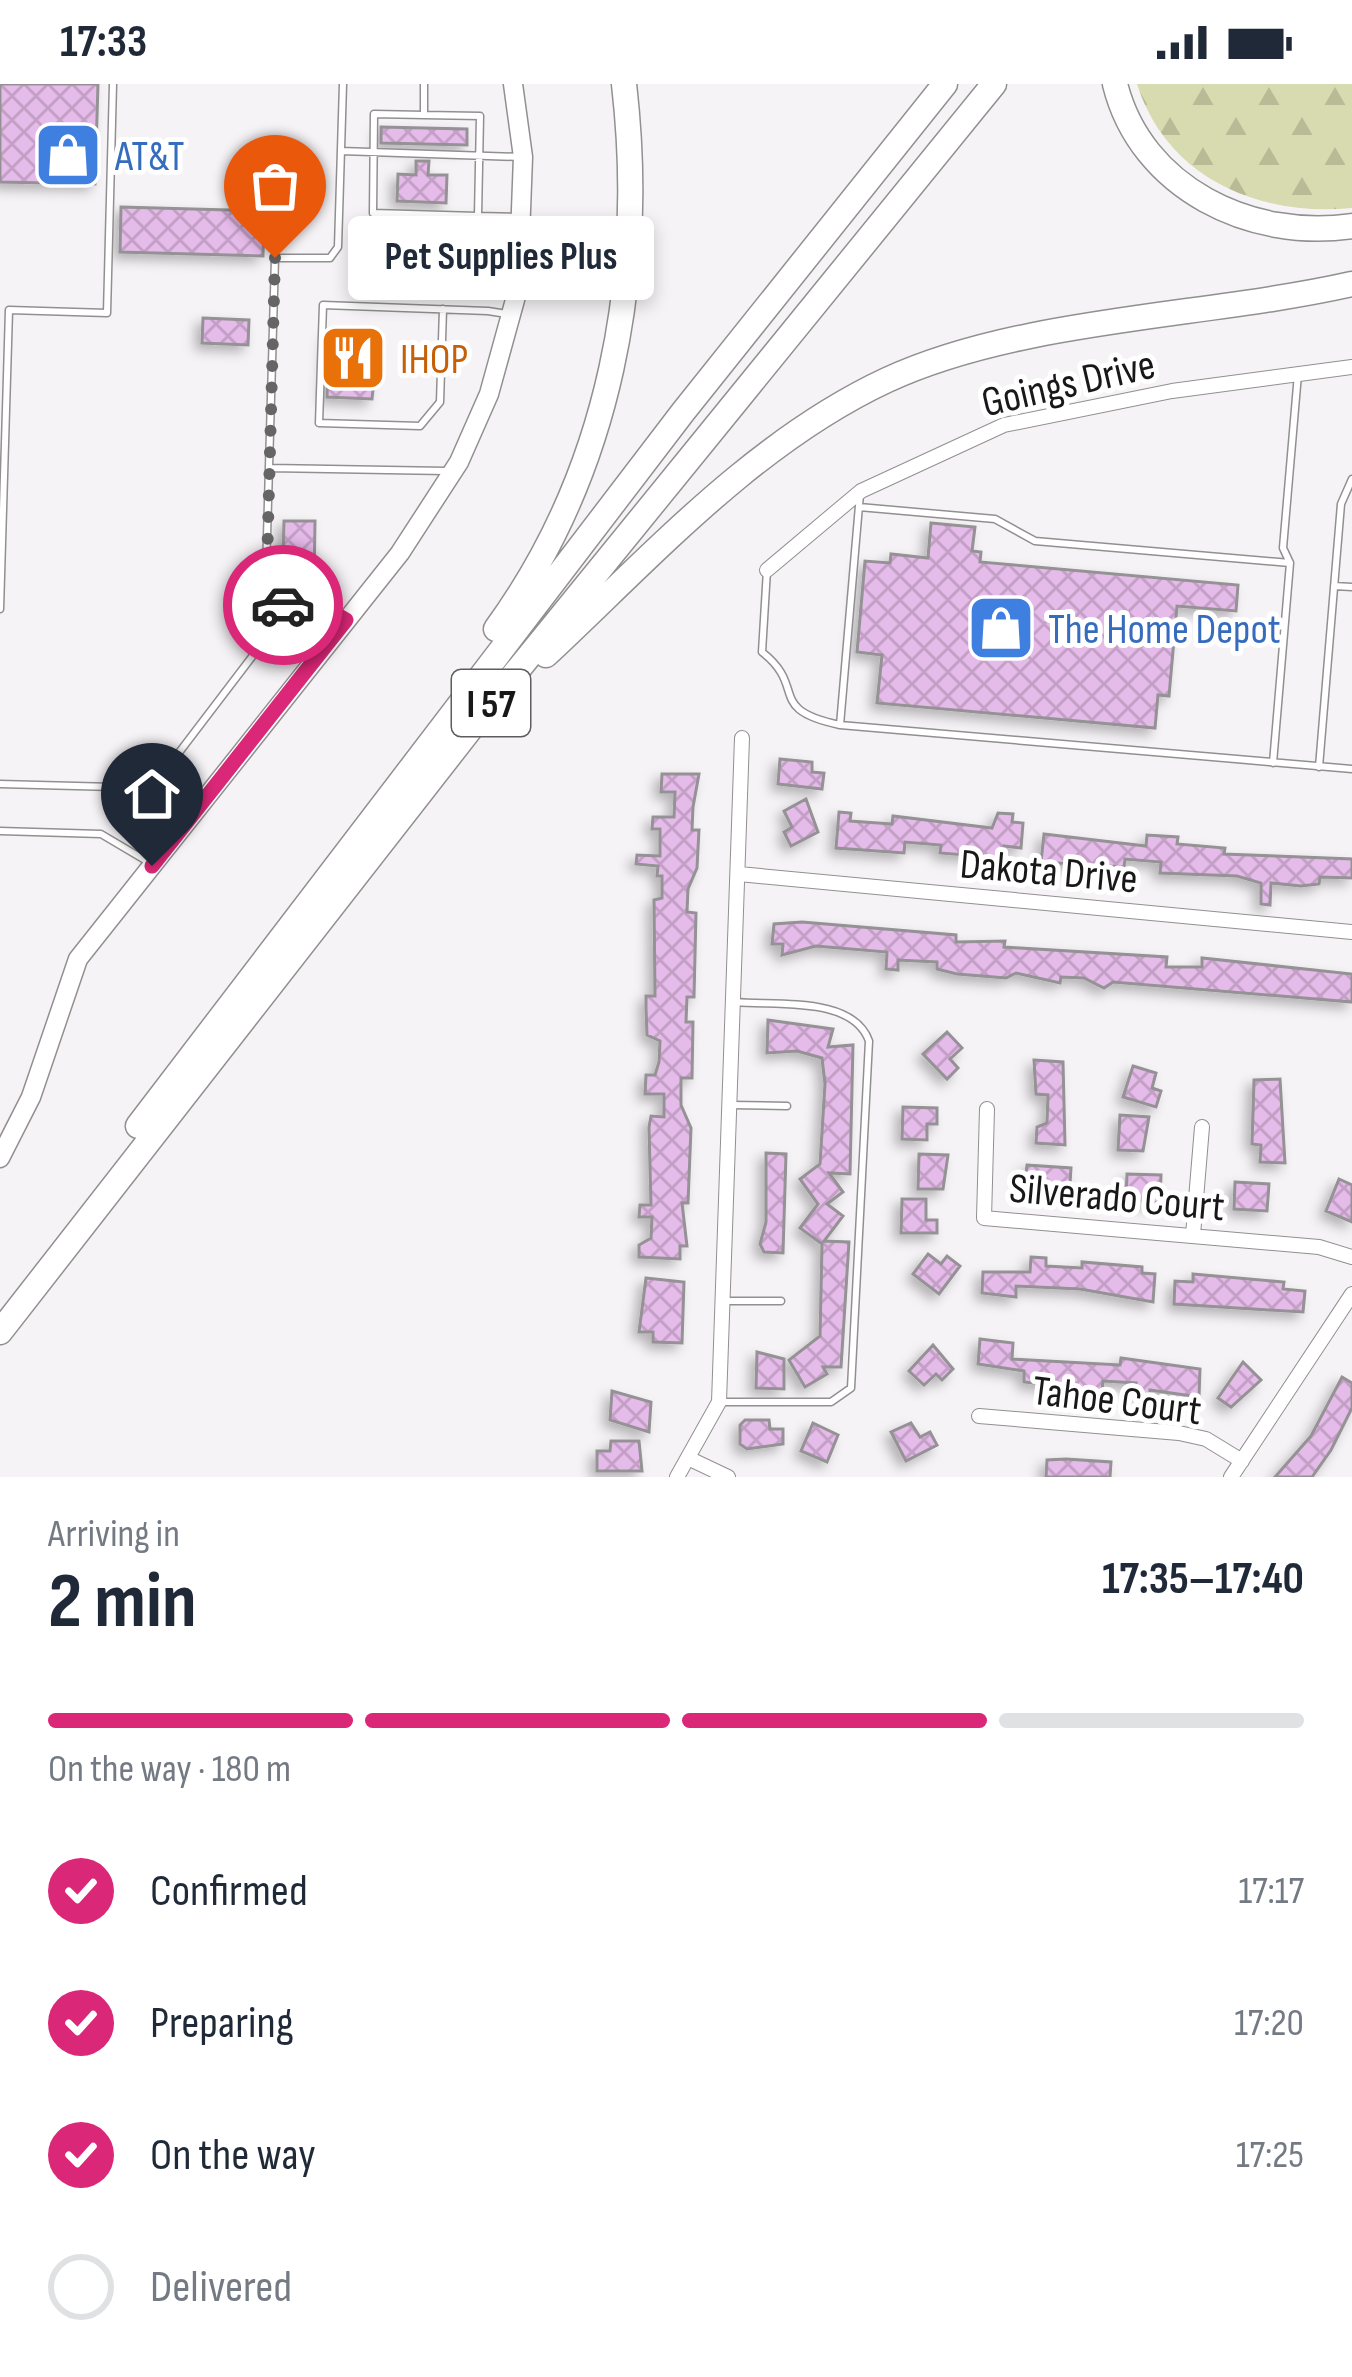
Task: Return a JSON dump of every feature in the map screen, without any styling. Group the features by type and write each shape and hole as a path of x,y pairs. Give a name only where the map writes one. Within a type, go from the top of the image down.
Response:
{"highway":[{"path":"260,963 506,616 570,494 620,344 632,200 624,84"},
{"name":"I 57","path":"0,1305 683,412 945,84"},
{"name":"I 57","path":"0,1332 482,714 994,84"},
{"path":"1115,84 1138,137 1165,170 1197,196 1235,216 1275,227 1352,226"},
{"path":"482,714 720,494 788,439 888,380 994,346 1322,291 1352,281"}],"main road":[{"path":"0,1158 31,1097 78,959 400,553 453,472 489,394 518,289 524,157 513,84"}],"street":[{"name":"Goings Drive","path":"767,570 860,499 1004,425 1129,399 1352,367"},
{"path":"677,1477 719,1402 742,738"},
{"name":"Dakota Drive","path":"739,874 1352,932"},
{"name":"Silverado Court","path":"987,1109 984,1218 1319,1247 1352,1256"},
{"path":"1193,1235 1202,1127"},
{"path":"1231,1477 1352,1294"},
{"name":"Tahoe Court","path":"979,1416 1180,1433 1206,1439 1242,1461"},
{"path":"690,1459 728,1477"}],"lane":[{"path":"0,609 3,388 9,310 107,313 113,84"},
{"path":"0,784 152,788 261,647 275,258 330,258 338,247 343,84"},
{"path":"424,84 424,115"},
{"path":"478,216 480,116 374,114 373,213 478,216 521,217"},
{"path":"341,151 524,157"},
{"path":"443,309 440,402 434,415 420,426 319,423 323,305 443,309 510,315"},
{"path":"1273,763 1291,563 1283,548 1298,374"},
{"path":"270,468 453,472"},
{"path":"1319,766 1341,504 1352,479"},
{"path":"840,725 860,499 995,519 1035,541 1291,563"},
{"path":"767,570 762,652 777,663 789,701 803,717 840,725 1352,769"},
{"path":"1334,586 1352,587"},
{"path":"266,605 320,605 346,620"},
{"path":"0,831 100,834 152,866"},
{"path":"719,1402 831,1402 851,1388 865,1199 869,1041 864,1028 839,1011 733,1002"},
{"path":"730,1106 787,1106"},
{"path":"726,1301 781,1301"}],"green space":[{"path":"1137,84 1352,84 1352,208 1284,206 1221,185 1170,145"}],"building":[{"path":"0,84 98,84 95,184 0,182"},
{"path":"381,127 467,129 467,145 381,143"},
{"path":"416,161 429,161 428,175 447,175 446,203 397,201 398,174 416,175"},
{"path":"121,207 264,211 263,256 120,252"},
{"path":"413,225 457,226 457,240 414,245"},
{"path":"203,318 249,320 248,345 202,343"},
{"name":"IHOP","path":"329,335 373,335 378,342 372,399 327,397"},
{"path":"284,521 315,521 314,585 282,585"},
{"name":"The Home Depot","path":"931,523 975,527 972,551 981,552 980,562 1238,585 1236,611 1177,606 1169,696 1158,695 1155,728 877,703 882,655 857,652 865,561 890,563 891,554 928,558"},
{"path":"780,759 812,762 812,772 824,773 822,789 778,784"},
{"path":"662,774 699,774 692,830 699,830 697,868 688,889 687,912 696,913 694,997 687,997 686,1022 693,1022 692,1078 681,1078 681,1105 691,1128 688,1203 682,1203 687,1246 680,1246 680,1259 639,1257 639,1245 651,1238 652,1217 639,1217 640,1205 651,1205 649,1127 651,1116 664,1117 664,1094 645,1094 646,1075 655,1075 659,1062 660,1041 647,1035 646,996 655,996 654,900 662,898 662,876 657,876 658,866 636,864 637,855 660,856 660,829 652,829 653,817 674,817 675,792 661,792"},
{"path":"806,799 818,832 791,846 784,832 792,827 784,811"},
{"path":"839,812 851,813 850,821 892,824 893,816 992,828 998,813 1013,814 1012,822 1023,823 1021,848 1004,846 1003,858 940,853 941,845 905,842 904,853 836,848"},
{"path":"1044,834 1146,846 1147,835 1178,837 1177,844 1225,848 1224,854 1352,859 1352,878 1320,877 1319,884 1301,886 1271,883 1270,905 1261,904 1261,883 1237,876 1160,873 1161,862 1125,859 1124,867 1041,862"},
{"path":"802,922 956,935 956,942 1005,941 1004,947 1167,957 1166,967 1202,967 1202,958 1352,974 1352,1002 1113,982 1104,988 1084,978 1061,977 1060,983 1016,973 1006,978 957,974 937,969 937,962 898,960 898,970 886,969 887,952 816,946 782,955 783,944 772,944 774,924"},
{"path":"768,1020 833,1029 828,1047 853,1045 850,1174 829,1173 843,1192 827,1204 843,1216 824,1241 849,1242 841,1367 823,1367 827,1374 805,1387 789,1360 820,1336 822,1244 800,1228 818,1204 800,1179 820,1164 825,1084 822,1058 797,1051 767,1053"},
{"path":"947,1032 962,1048 950,1059 958,1068 947,1079 923,1054"},
{"path":"1034,1060 1063,1062 1065,1145 1036,1143 1037,1127 1047,1123 1048,1095 1036,1094"},
{"path":"1133,1066 1156,1073 1152,1088 1161,1091 1156,1107 1123,1097"},
{"path":"1280,1079 1285,1163 1260,1162 1261,1145 1252,1144 1254,1080"},
{"path":"903,1107 937,1108 937,1124 927,1124 927,1140 902,1139"},
{"path":"1120,1115 1149,1117 1143,1151 1118,1150"},
{"path":"766,1153 786,1154 783,1253 764,1252 760,1244 766,1222"},
{"path":"919,1154 948,1155 943,1189 918,1189"},
{"path":"1027,1165 1071,1168 1070,1184 1064,1183 1064,1192 1038,1187 1038,1181 1025,1180"},
{"path":"1127,1174 1161,1175 1160,1203 1126,1199"},
{"path":"1339,1179 1352,1185 1352,1222 1326,1211"},
{"path":"1235,1182 1269,1184 1267,1211 1234,1209"},
{"path":"902,1199 926,1199 926,1220 937,1220 937,1233 901,1233"},
{"path":"928,1254 941,1264 947,1256 960,1266 939,1294 913,1274"},
{"path":"1031,1257 1046,1258 1046,1266 1082,1268 1082,1262 1142,1267 1142,1273 1155,1274 1153,1302 1080,1289 1016,1286 1016,1297 982,1293 983,1272 1030,1272"},
{"path":"1193,1274 1284,1282 1283,1289 1305,1291 1303,1312 1174,1304 1175,1281 1193,1282"},
{"path":"646,1278 684,1282 682,1343 653,1342 653,1332 639,1332"},
{"path":"980,1339 1013,1343 1012,1359 1120,1365 1121,1358 1200,1369 1199,1397 1150,1390 1150,1395 1135,1394 1136,1383 1103,1381 1102,1391 1024,1382 1024,1371 978,1364"},
{"path":"933,1345 953,1369 942,1380 936,1374 924,1385 909,1371"},
{"path":"757,1352 784,1359 784,1389 756,1388"},
{"path":"1243,1362 1261,1380 1231,1407 1218,1398"},
{"path":"1342,1377 1352,1383 1352,1408 1331,1450 1312,1477 1275,1477 1311,1436"},
{"path":"612,1391 651,1402 649,1432 610,1420"},
{"path":"745,1420 769,1420 770,1429 783,1429 783,1444 747,1449 740,1444 740,1425"},
{"path":"813,1423 838,1435 827,1462 801,1451"},
{"path":"911,1423 920,1437 930,1432 937,1445 906,1461 891,1432"},
{"path":"611,1441 639,1441 642,1471 597,1471 597,1451 610,1451"},
{"path":"1047,1460 1111,1462 1110,1477 1046,1477"}],"way so far":[{"path":"275,258 266,605 283,605"}],"place":[{"name":"AT&T","path":"68,155"},
{"name":"Pet Supplies Plus","path":"275,258"},
{"name":"IHOP","path":"353,358"},
{"name":"The Home Depot","path":"1001,628"}],"route":[{"path":"152,866 346,620 320,605 283,605"}]}
